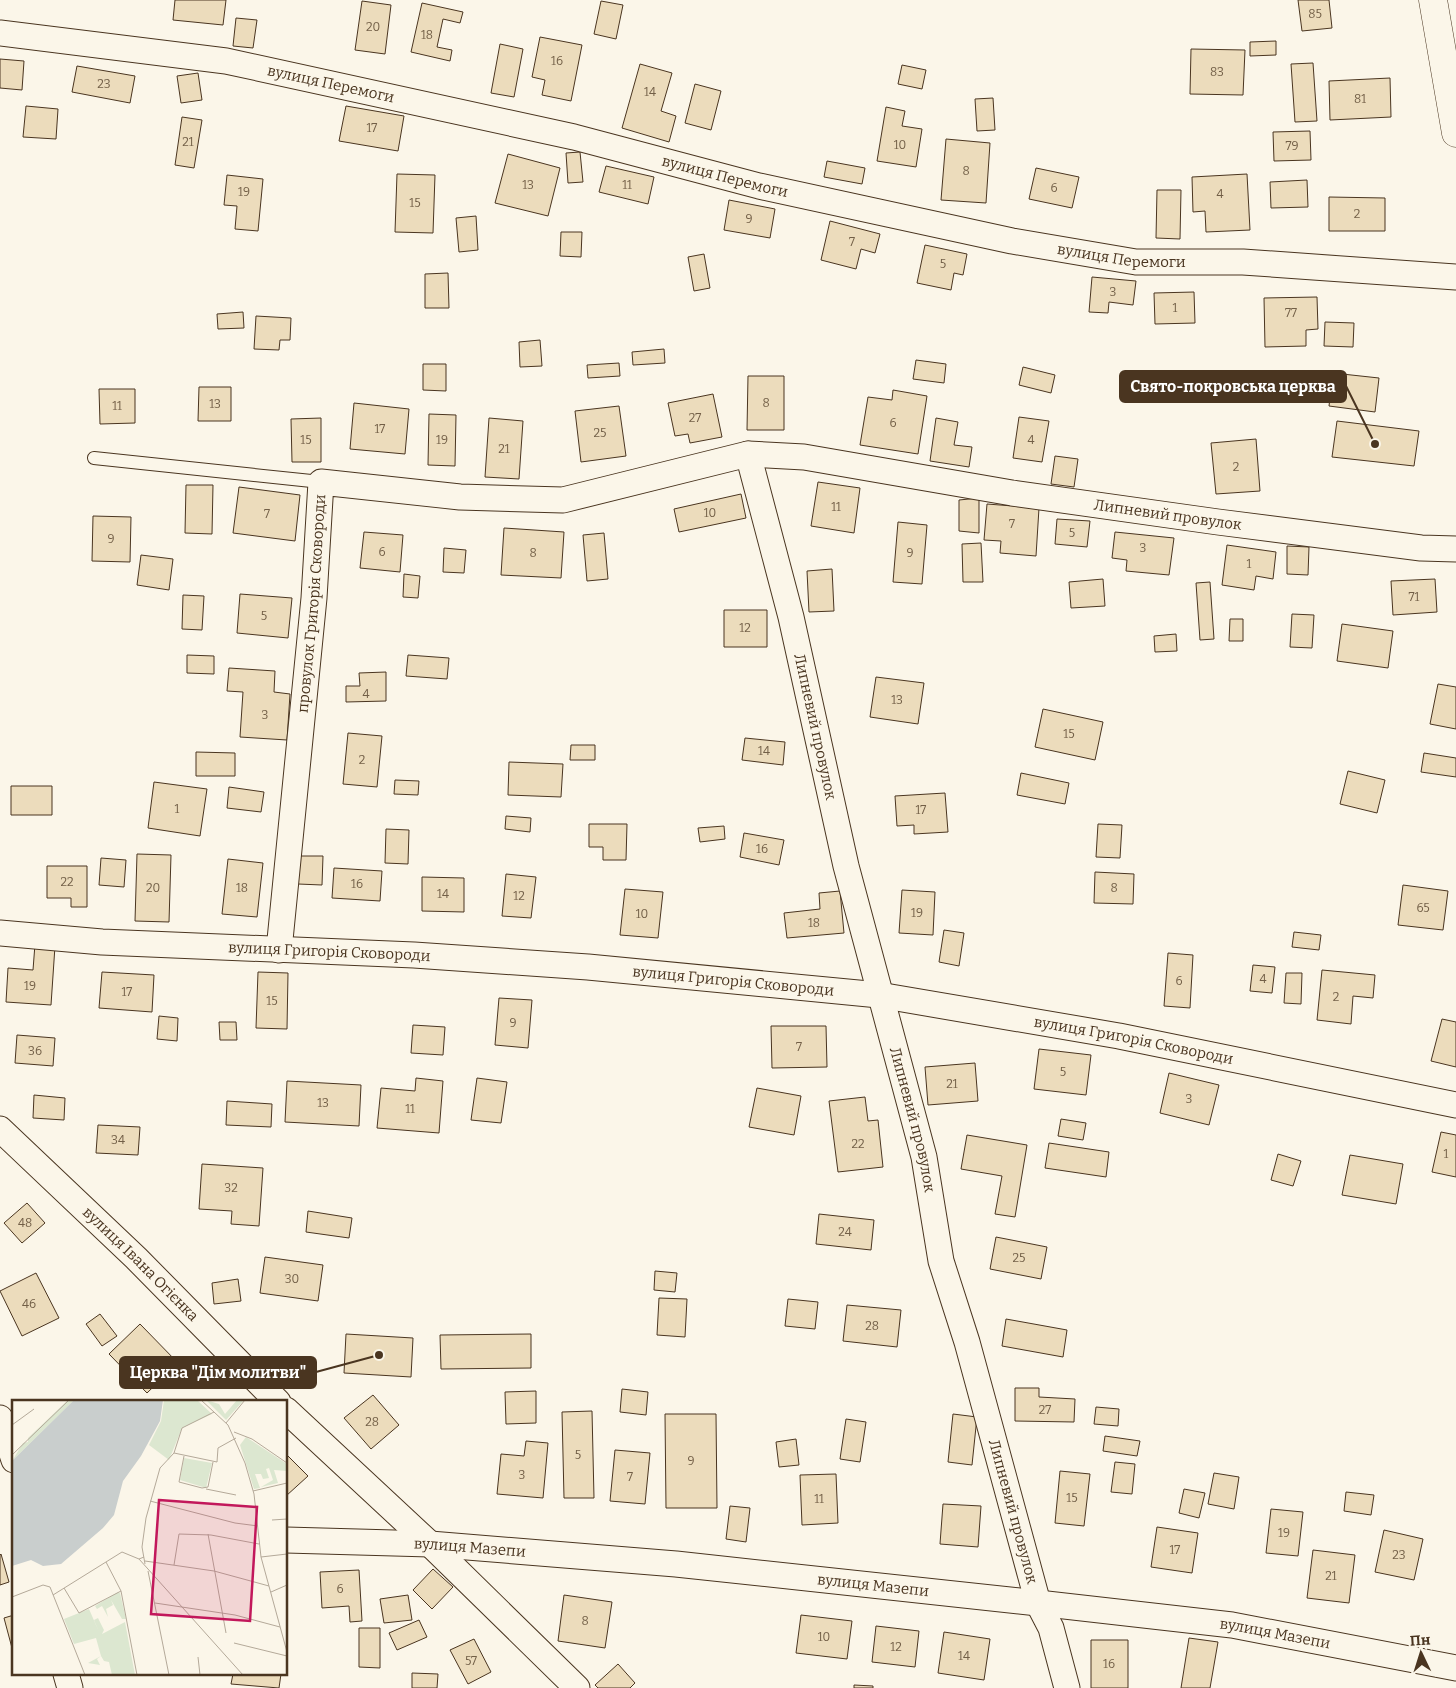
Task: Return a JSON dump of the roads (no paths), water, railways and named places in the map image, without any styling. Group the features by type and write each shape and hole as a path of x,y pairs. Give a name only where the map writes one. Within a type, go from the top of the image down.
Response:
{"street":[{"path":"1433,0 1456,133"},
{"name":"вулиця Перемоги","path":"0,33 226,61 574,137 759,186 1012,241 1136,262 1243,262 1456,278"},
{"name":"провулок Григорія Сковороди","path":"278,950 314,598 321,482 460,497 563,500 748,454"},
{"name":"Липневий провулок","path":"1067,1688 1051,1628 1038,1603 967,1342 941,1261 924,1157 879,995 846,866 790,617 748,454 804,457 1012,493 1218,522 1421,548 1456,549"},
{"name":"вулиця Григорія Сковороди","path":"0,933 102,942 414,955 569,966 879,995 1119,1036 1456,1104"},
{"name":"вулиця Івана Огієнка","path":"0,1129 136,1258 276,1400"},
{"path":"288,1412 430,1544 577,1688"},
{"path":"0,1418 12,1454"},
{"name":"вулиця Мазепи","path":"288,1540 430,1544 676,1564 1038,1603 1232,1625 1456,1668"}],"lane":[{"path":"94,458 321,482"}],"place":[{"name":"Свято-покровська церква","path":"1375,444"},
{"name":"Церква \"Дім молитви\"","path":"379,1355"}]}
